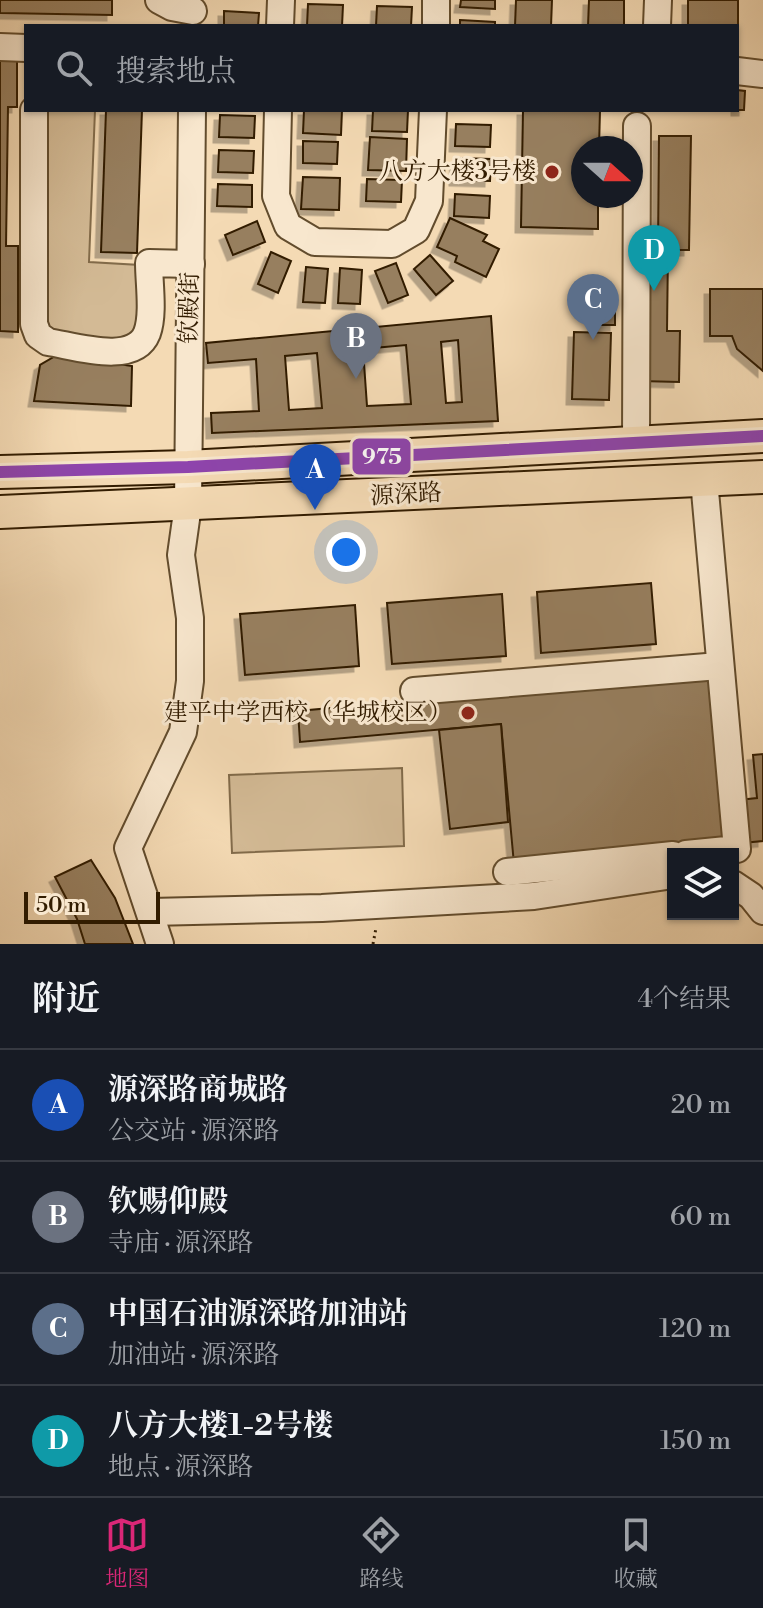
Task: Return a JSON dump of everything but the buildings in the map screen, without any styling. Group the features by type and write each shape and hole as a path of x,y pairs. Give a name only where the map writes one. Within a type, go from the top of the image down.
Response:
{"main road":[{"name":"源深路","path":"0,472 188,467 763,436"},
{"name":"源深路","path":"0,512 763,477"}],"street":[{"path":"159,0 193,12"},
{"path":"280,24 281,0"},
{"path":"436,0 436,24"},
{"path":"657,24 658,0"},
{"path":"0,47 24,48"},
{"path":"739,71 763,74"},
{"path":"34,112 34,324 38,335 48,342 125,352 140,345 148,331 149,263 191,264"},
{"name":"钦殿街","path":"160,944 128,848 183,732 190,681 190,618 181,555 188,505 192,112"},
{"path":"278,112 276,196 288,226 315,242 392,244 416,230 429,201 433,112"},
{"path":"636,443 637,126"},
{"path":"704,480 737,848"},
{"path":"414,691 719,666"},
{"path":"507,872 667,856"},
{"path":"151,912 322,908 534,896 667,876"},
{"path":"739,888 751,896 763,911"}],"shaded area":[{"path":"44,112 95,112 89,262 140,265 138,328 124,343 46,329"},
{"path":"402,768 404,846 232,853 229,775"}],"transit line":[{"name":"975","path":"0,472 188,467 763,436"}],"place":[{"name":"八方大楼3号楼","path":"552,172"},
{"name":"八方大楼1-2号楼","path":"654,291"},
{"name":"中国石油源深路加油站","path":"593,340"},
{"name":"钦赐仰殿","path":"356,379"},
{"name":"源深路商城路","path":"315,510"},
{"name":"建平中学西校（华城校区）","path":"468,713"}]}
